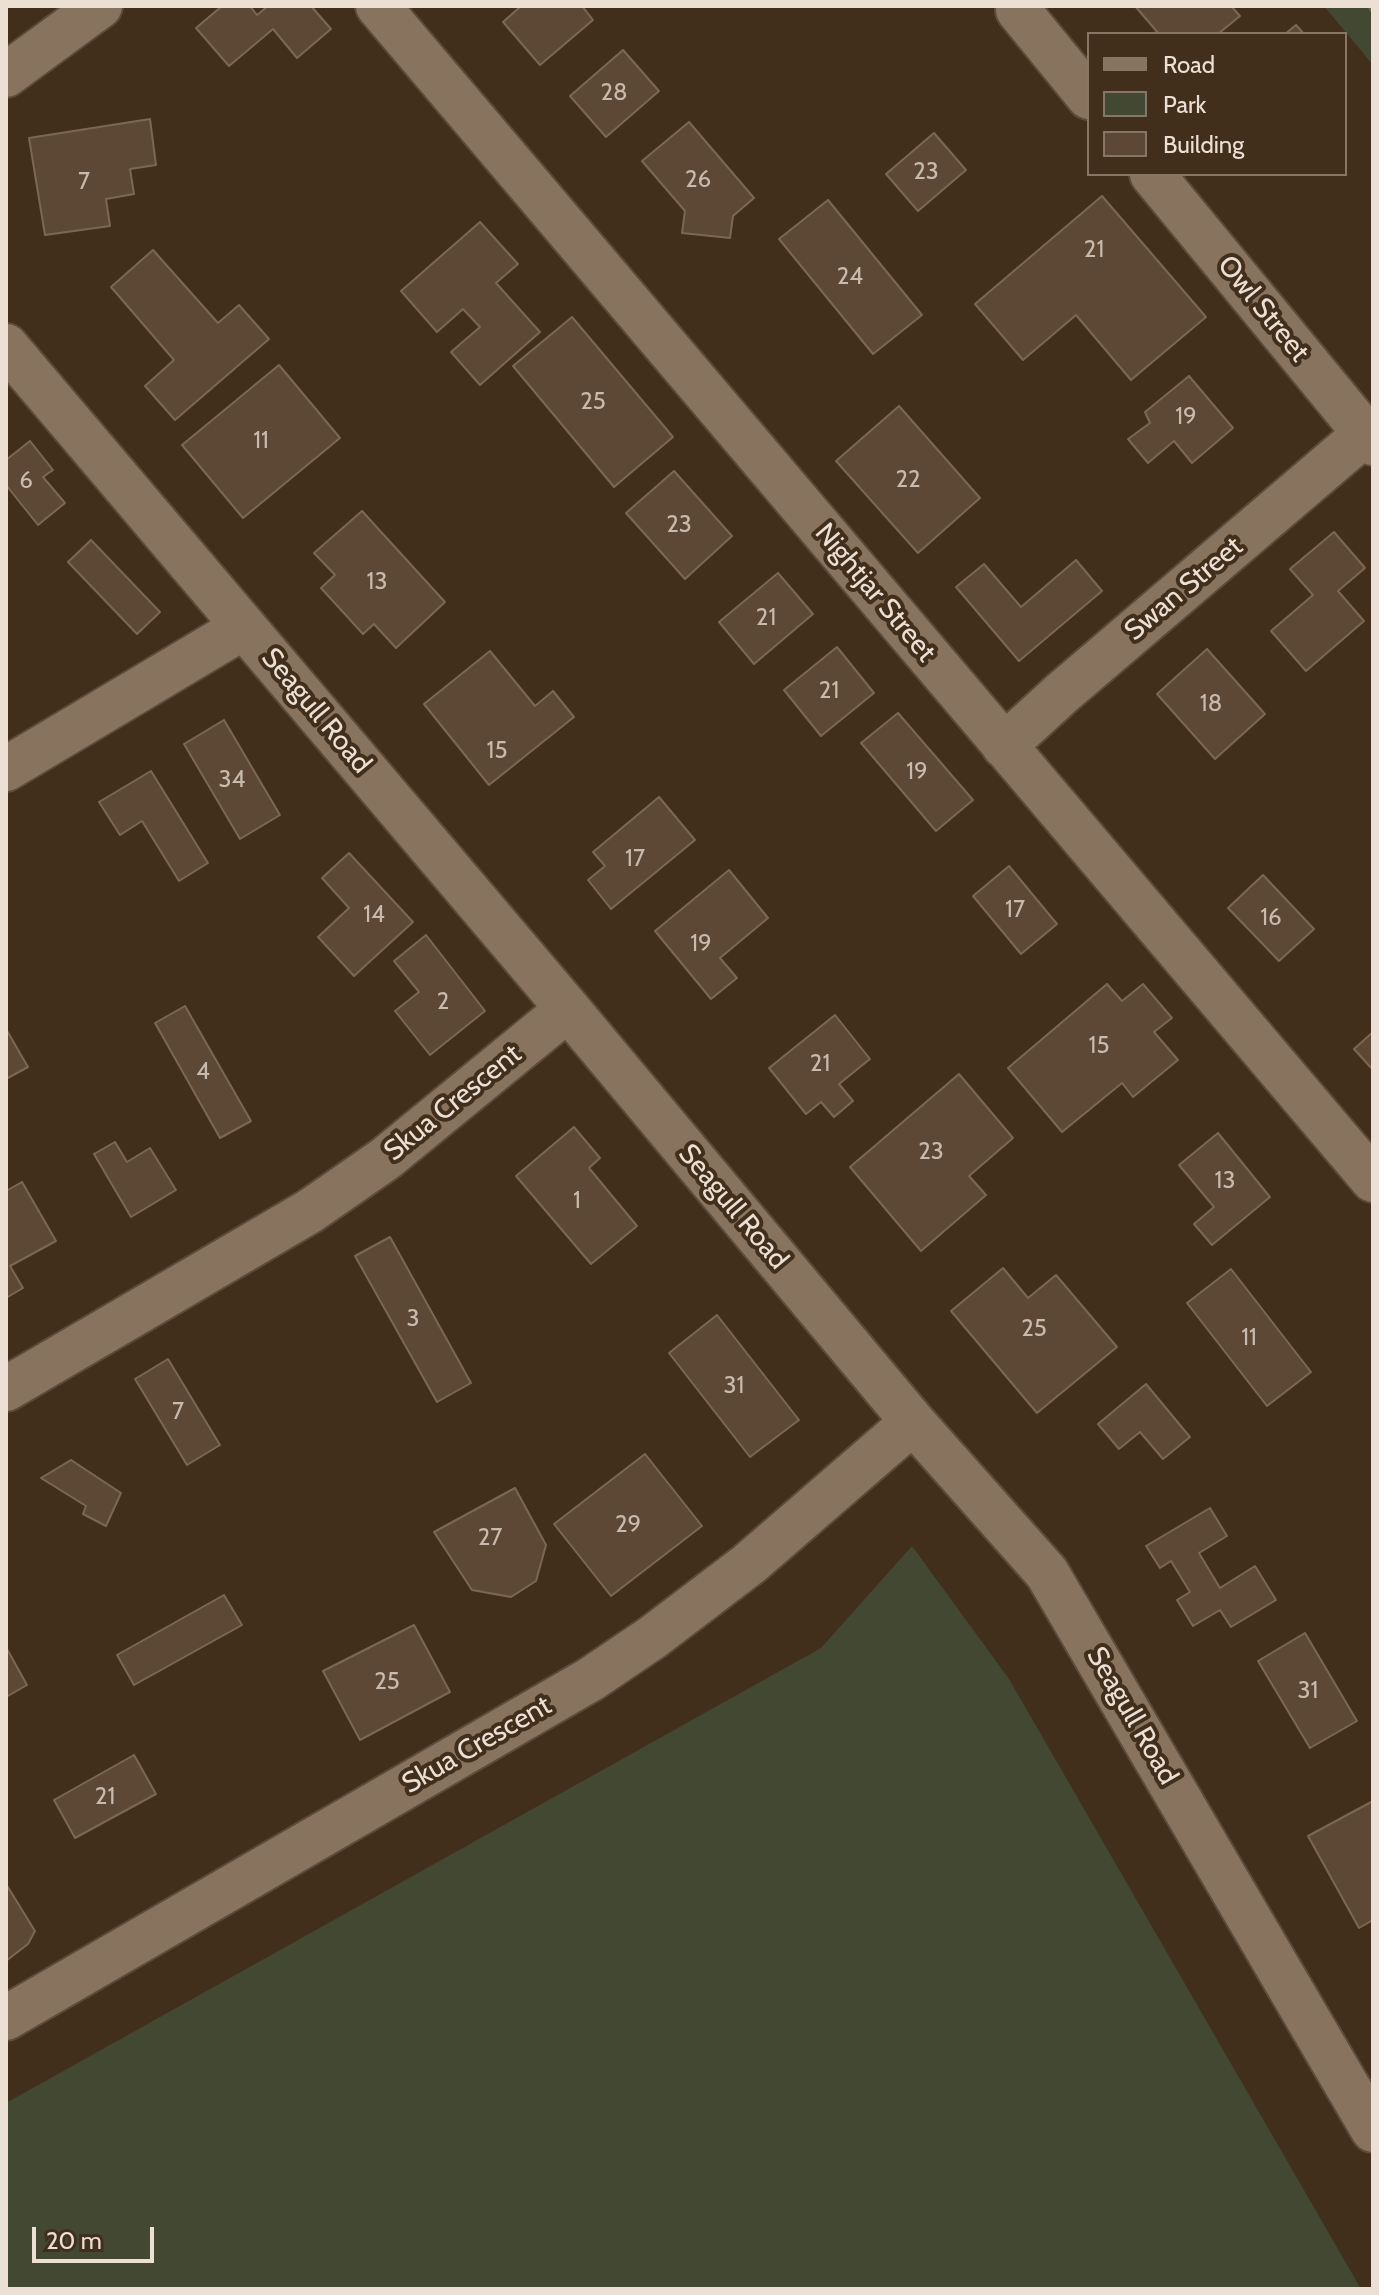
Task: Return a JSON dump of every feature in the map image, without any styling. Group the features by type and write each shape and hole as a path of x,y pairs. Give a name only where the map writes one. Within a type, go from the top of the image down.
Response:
{"street":[{"path":"6,75 100,6"},
{"name":"Nightjar Street","path":"378,6 1373,1180"},
{"path":"1018,10 1087,95"},
{"name":"Owl Street","path":"1154,176 1369,438"},
{"name":"Seagull Road","path":"6,346 913,1422 1039,1564 1061,1593 1373,2130"},
{"name":"Swan Street","path":"1004,746 1074,682 1369,438"},
{"path":"6,769 244,627"},
{"name":"Skua Crescent","path":"6,1389 310,1211 385,1159 568,1009"},
{"name":"Skua Crescent","path":"6,2018 591,1679 653,1637 749,1564 913,1422"}],"path":[{"path":"1370,6 1373,11"}],"green space":[{"path":"1324,6 1373,6 1373,65 1347,32"},
{"path":"912,1546 1009,1679 1361,2289 6,2289 6,2103 821,1648"}],"building":[{"path":"222,6 250,6 257,15 268,6 311,6 331,29 297,58 273,29 229,66 196,28"},
{"path":"521,6 582,6 593,20 540,65 503,22"},
{"path":"1135,6 1231,6 1240,16 1220,32 1157,32"},
{"path":"1296,25 1302,32 1287,32"},
{"path":"623,50 659,91 606,137 570,96"},
{"path":"150,119 156,165 130,169 134,194 106,199 110,226 45,235 29,138"},
{"path":"689,122 754,198 733,216 730,238 682,233 685,211 642,161"},
{"path":"934,133 966,170 918,211 886,174"},
{"path":"1102,196 1206,317 1131,380 1076,315 1023,360 975,304"},
{"path":"828,200 922,315 873,354 779,239"},
{"path":"480,222 518,264 496,283 540,332 480,385 451,352 480,327 463,309 437,332 401,291"},
{"path":"153,250 218,323 239,305 269,339 175,420 145,386 174,360 111,287"},
{"path":"572,317 673,437 614,487 513,366"},
{"path":"279,365 340,438 243,518 182,445"},
{"path":"1189,376 1233,428 1192,463 1174,441 1148,463 1128,439 1150,423 1145,412"},
{"path":"899,406 980,498 918,553 836,461"},
{"path":"30,441 53,470 43,477 65,503 38,525 6,485 6,460"},
{"path":"674,471 732,536 685,579 626,513"},
{"path":"362,511 445,602 396,648 374,624 363,634 321,588 335,575 314,553"},
{"path":"1334,532 1365,568 1338,591 1364,621 1306,671 1271,631 1313,595 1290,569"},
{"path":"91,540 160,612 137,634 68,562"},
{"path":"1076,560 1102,591 1019,661 956,587 984,564 1021,607"},
{"path":"778,573 813,614 754,664 719,622"},
{"path":"837,647 874,693 821,736 784,690"},
{"path":"1207,649 1265,714 1215,759 1157,694"},
{"path":"490,651 535,706 553,691 574,717 489,785 424,704"},
{"path":"898,713 973,800 936,831 861,743"},
{"path":"224,720 280,815 240,839 184,744"},
{"path":"151,771 208,863 179,881 142,821 120,835 99,802"},
{"path":"659,797 695,840 611,909 588,880 605,866 593,852"},
{"path":"349,853 413,922 354,976 318,937 349,908 322,878"},
{"path":"1009,866 1057,924 1021,954 973,896"},
{"path":"729,870 768,918 720,958 737,978 711,999 655,931"},
{"path":"1263,875 1314,929 1279,961 1228,908"},
{"path":"426,935 485,1011 430,1055 395,1011 419,992 394,961"},
{"path":"1107,984 1122,1001 1143,984 1172,1018 1154,1032 1178,1060 1133,1097 1122,1083 1062,1132 1008,1068"},
{"path":"185,1006 251,1121 220,1138 155,1023"},
{"path":"835,1015 870,1059 839,1084 853,1101 834,1117 821,1102 806,1114 769,1068"},
{"path":"6,1029 28,1067 6,1079"},
{"path":"1373,1032 1373,1070 1354,1049"},
{"path":"959,1074 1013,1138 969,1176 986,1195 921,1251 850,1167"},
{"path":"574,1127 600,1158 589,1168 637,1226 591,1264 516,1176"},
{"path":"1218,1133 1270,1197 1212,1245 1194,1224 1214,1207 1179,1165"},
{"path":"115,1142 127,1162 150,1148 176,1190 131,1217 94,1154"},
{"path":"22,1182 56,1241 10,1266 23,1288 6,1298 6,1191"},
{"path":"390,1237 471,1383 437,1402 355,1256"},
{"path":"1003,1268 1028,1298 1056,1275 1117,1347 1037,1413 951,1311"},
{"path":"1231,1269 1311,1372 1267,1406 1187,1303"},
{"path":"717,1315 799,1420 750,1457 669,1353"},
{"path":"168,1359 220,1445 187,1465 135,1379"},
{"path":"1146,1384 1190,1437 1163,1459 1140,1432 1119,1449 1098,1424"},
{"path":"645,1454 702,1526 611,1596 554,1524"},
{"path":"71,1460 121,1493 106,1526 83,1514 86,1506 41,1478"},
{"path":"515,1488 546,1545 536,1581 511,1597 472,1590 434,1532"},
{"path":"1210,1508 1227,1536 1199,1553 1220,1588 1255,1566 1276,1600 1231,1627 1220,1610 1193,1626 1177,1600 1190,1592 1171,1561 1160,1568 1146,1546"},
{"path":"224,1595 242,1625 134,1685 117,1655"},
{"path":"414,1625 450,1692 360,1740 323,1671"},
{"path":"1305,1633 1357,1721 1310,1748 1258,1661"},
{"path":"6,1650 27,1685 6,1697"},
{"path":"134,1755 156,1794 75,1838 54,1800"},
{"path":"1373,1801 1373,1920 1359,1928 1308,1836"},
{"path":"6,1884 35,1931 28,1944 6,1961"}]}
